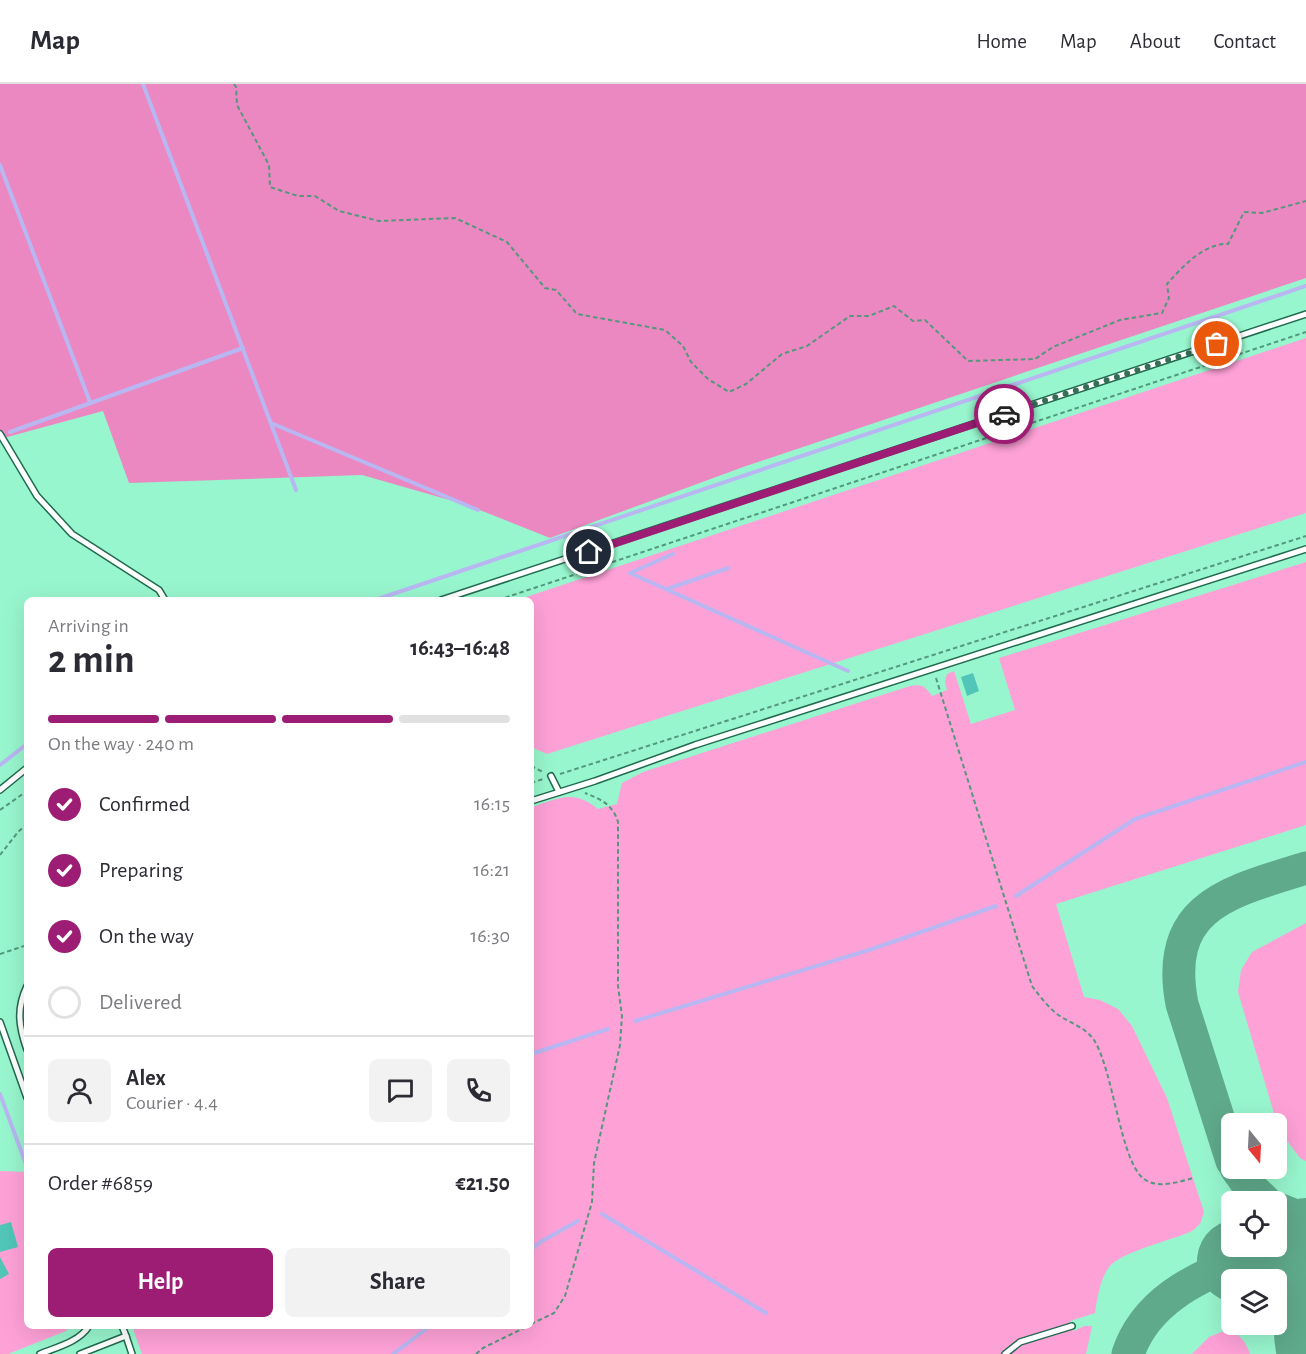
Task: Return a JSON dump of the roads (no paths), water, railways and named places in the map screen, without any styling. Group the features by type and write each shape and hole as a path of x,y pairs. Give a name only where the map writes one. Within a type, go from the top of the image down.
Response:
{"lane":[{"path":"450,597 1306,314"},
{"path":"0,434 37,496 72,534 159,590 163,597"},
{"path":"534,800 707,741 1306,549"},
{"path":"0,790 24,770"},
{"path":"551,776 559,792"},
{"path":"24,995 19,1011 20,1030 24,1041"},
{"path":"0,1022 24,1090"},
{"path":"1005,1354 1020,1342 1071,1326"},
{"path":"40,1354 70,1342 87,1329"},
{"path":"123,1329 132,1354"},
{"path":"80,1354 126,1336"}],"waterway":[{"path":"143,84 296,490"},
{"path":"0,165 90,402"},
{"path":"384,597 1306,286"},
{"path":"10,432 243,348"},
{"path":"271,423 478,510"},
{"path":"673,554 630,573 848,671"},
{"path":"667,589 728,568"},
{"path":"0,765 24,746"},
{"path":"1016,896 1135,819 1306,762"},
{"path":"635,1021 869,950 996,906"},
{"path":"534,1053 608,1029"},
{"path":"0,1094 24,1159"},
{"path":"602,1214 766,1313"},
{"path":"534,1247 578,1221"},
{"path":"393,1354 426,1329"}]}
